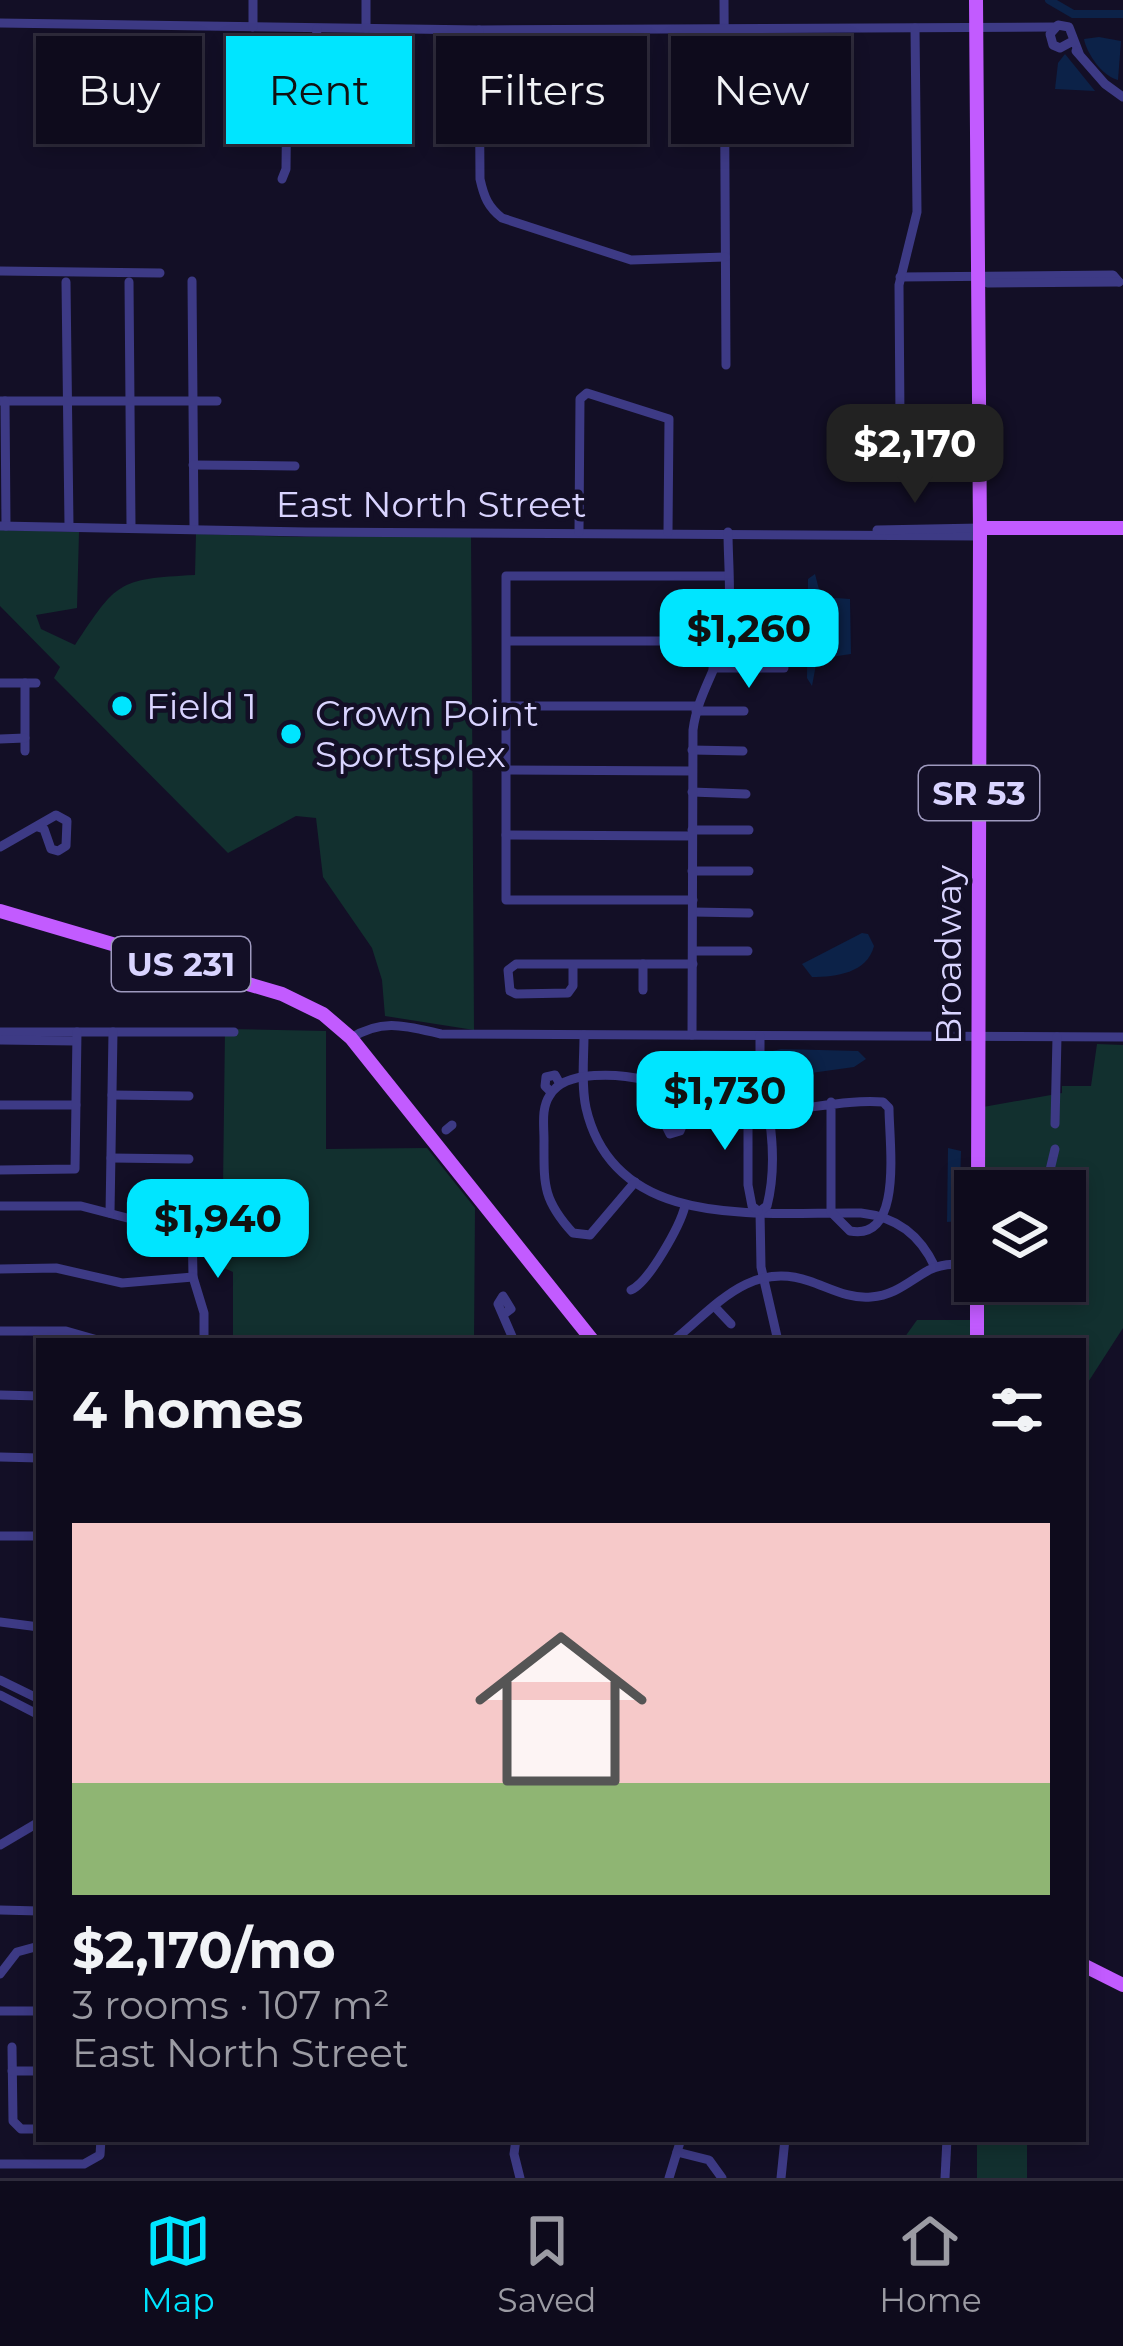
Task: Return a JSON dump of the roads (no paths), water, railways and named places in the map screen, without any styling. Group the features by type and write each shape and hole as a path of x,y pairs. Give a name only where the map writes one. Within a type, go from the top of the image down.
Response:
{"main road":[{"name":"Broadway","path":"976,0 978,1170"},
{"path":"980,532 1123,532"},
{"name":"US 231","path":"0,910 282,994 323,1014 351,1038 591,1338"},
{"path":"977,1302 977,1338"},
{"path":"1086,1966 1123,1985"}],"street":[{"path":"253,0 253,27"},
{"path":"366,0 366,28"},
{"path":"724,0 726,365"},
{"path":"0,23 479,30 724,27 1052,32 1069,27 1074,47 1105,84 1123,97"},
{"path":"900,419 900,277 916,212 915,28"},
{"path":"282,179 287,80 292,71 314,68 317,29"},
{"path":"479,30 480,179 486,202 502,218 631,260 725,257"},
{"path":"1052,32 1057,47 1074,47"},
{"path":"0,272 160,273"},
{"path":"900,277 988,283 1119,282 1113,275 987,275 978,279"},
{"path":"192,281 194,527"},
{"path":"66,282 69,526"},
{"path":"129,282 131,526"},
{"path":"579,532 582,396 604,396 669,419 668,532"},
{"path":"3,526 3,401 217,401"},
{"path":"193,465 295,466"},
{"name":"East North Street","path":"3,526 306,532 980,532"},
{"path":"692,1036 692,750 696,708 726,629 728,532"},
{"path":"693,900 506,900 506,576 728,576"},
{"path":"726,629 784,629"},
{"path":"506,640 724,641"},
{"path":"713,668 784,668"},
{"path":"0,683 30,683 25,751"},
{"path":"507,706 744,711"},
{"path":"0,739 25,738"},
{"path":"692,750 743,751"},
{"path":"506,770 692,771"},
{"path":"692,792 746,794"},
{"path":"0,847 38,827"},
{"path":"506,835 749,830"},
{"path":"692,872 749,872"},
{"path":"693,913 749,913"},
{"path":"573,964 573,986 568,993 510,991 512,964 573,964 644,964 748,951"},
{"path":"643,990 644,964"},
{"path":"351,1038 390,1023 441,1034 1123,1037"},
{"path":"110,1213 112,1032"},
{"path":"0,1036 234,1033"},
{"path":"584,1035 585,1103 597,1138 612,1161 635,1182 685,1206 884,1217 913,1233 935,1267"},
{"path":"0,1170 75,1169 76,1036"},
{"path":"760,1036 760,1070 770,1112 771,1185 767,1206 760,1211"},
{"path":"1055,1124 1057,1037"},
{"path":"760,1070 749,1111 748,1185 752,1206 760,1211"},
{"path":"635,1182 595,1233 584,1237 570,1230 550,1206 544,1188 544,1113 555,1088 583,1077 645,1079 693,1099 770,1112 831,1102 879,1101 889,1108 884,1217 871,1231 859,1233 843,1227 831,1212 831,1102"},
{"path":"680,1092 665,1124 670,1134 680,1131 693,1099"},
{"path":"112,1095 190,1096"},
{"path":"0,1105 76,1105"},
{"path":"1050,1170 1055,1148"},
{"path":"111,1158 189,1159"},
{"path":"0,1206 81,1206 135,1220 192,1221 193,1276 204,1313 204,1338"},
{"path":"632,1290 646,1279 676,1232 685,1206"},
{"path":"760,1211 758,1244 777,1338"},
{"path":"677,1338 733,1289 764,1278 802,1278 868,1298 898,1291 935,1267 954,1265"},
{"path":"0,1269 56,1268 122,1283 193,1276"},
{"path":"714,1306 731,1324"},
{"path":"502,1315 513,1338"},
{"path":"0,1331 66,1331 90,1338"},
{"path":"0,1395 36,1396"},
{"path":"0,1457 36,1458"},
{"path":"0,1535 36,1536"},
{"path":"0,1622 36,1627"},
{"path":"0,1680 36,1698"},
{"path":"0,1695 36,1713"},
{"path":"0,1845 36,1824"},
{"path":"0,1910 36,1911"},
{"path":"0,1974 17,1952 36,1947"},
{"path":"0,2011 36,2011"},
{"path":"12,2048 12,2116 16,2126 36,2129"},
{"path":"12,2071 36,2071"},
{"path":"0,2164 79,2164 96,2159 101,2142"},
{"path":"516,2142 520,2178"},
{"path":"669,2178 680,2142"},
{"path":"781,2178 785,2142"},
{"path":"945,2178 947,2142"},
{"path":"677,2152 709,2160 722,2178"}],"water":[{"path":"1084,39 1121,41 1118,80 1101,69 1088,51"},
{"path":"1065,54 1095,91 1055,89 1058,63"},
{"path":"815,574 821,597 850,599 851,654 817,659 812,686 807,678 808,579"},
{"path":"868,934 874,946 858,968 812,977 802,964"},
{"path":"781,1049 858,1051 866,1059 854,1067 775,1078 767,1066 747,1066 746,1051 756,1055"},
{"path":"704,1050 734,1051 741,1074 712,1071 685,1056"},
{"path":"948,1148 961,1151 960,1170 954,1170 954,1221 947,1222"}],"waterway":[{"path":"1049,0 1073,14 1123,14"}],"place":[{"name":"Field 1","path":"122,706"},
{"name":"Crown Point Sportsplex","path":"291,734"}]}
